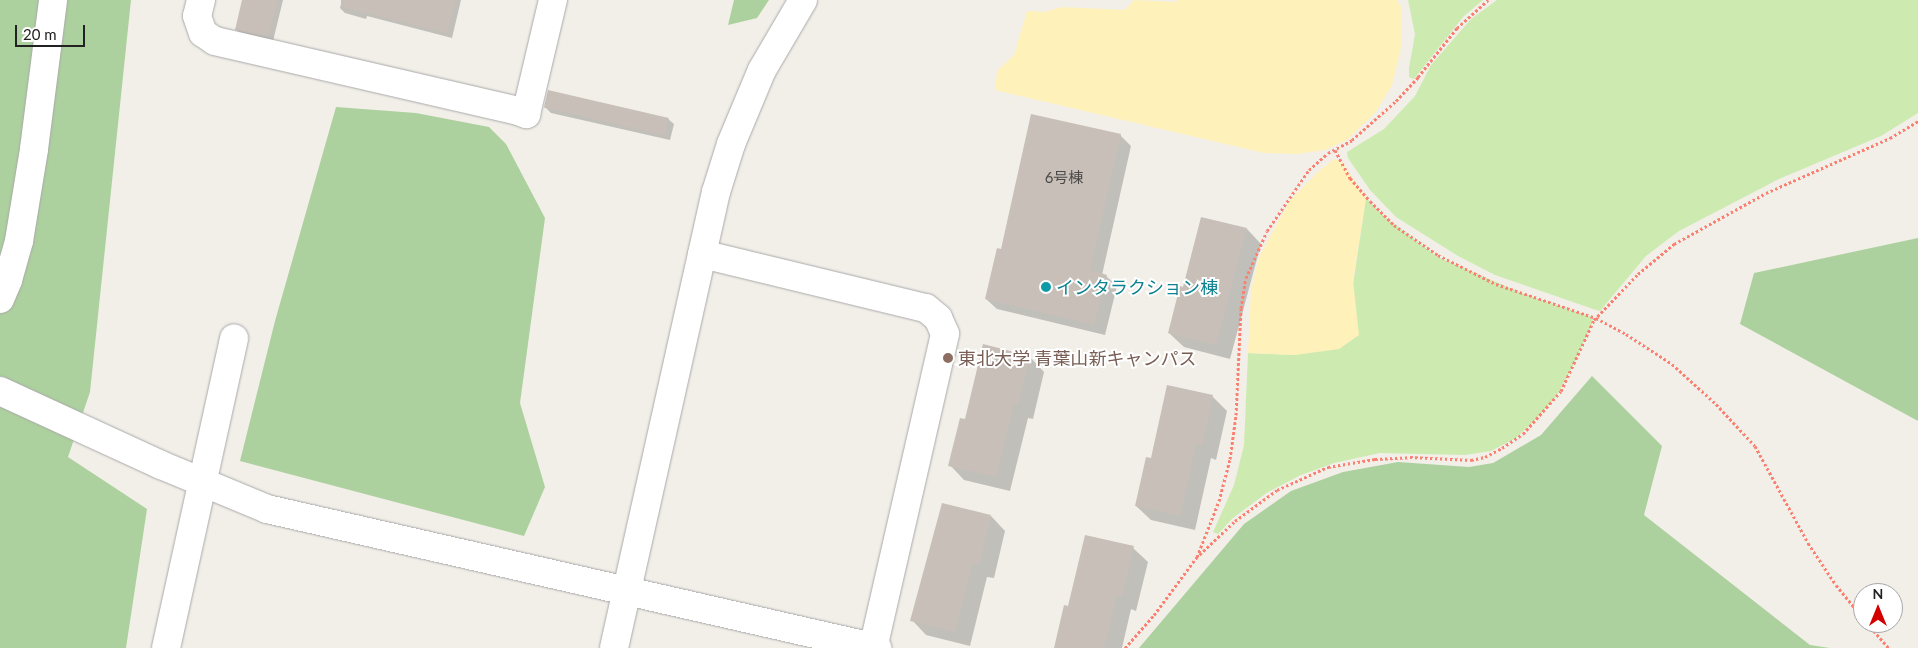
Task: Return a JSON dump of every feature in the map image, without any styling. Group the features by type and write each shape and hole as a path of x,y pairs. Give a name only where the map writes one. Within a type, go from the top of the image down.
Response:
{"street":[{"path":"0,298 8,280 19,241 34,149 53,0"},
{"path":"200,0 197,16 203,33 215,41 526,114 553,0"},
{"path":"614,648 716,192 731,144 762,70 803,0"},
{"path":"0,391 202,482 267,509 875,648 945,334 938,318 926,308 702,254"},
{"path":"166,648 234,338"}],"path":[{"path":"1196,558 1219,500 1230,459 1236,415 1238,337 1246,278 1256,253 1280,210 1309,170 1335,150 1352,140 1396,101 1457,28 1488,0"},
{"path":"1125,648 1154,615 1196,558 1234,521 1277,490 1328,467 1375,459 1410,457 1472,460 1484,457 1502,448 1523,434 1561,391 1596,318 1638,274 1674,244 1766,193 1890,138 1918,121"},
{"path":"1335,150 1350,178 1394,225 1416,241 1458,266 1496,284 1596,318 1626,334 1672,364 1716,404 1755,446 1808,543 1836,585 1853,606"},
{"path":"1876,633 1890,648"}],"green space":[{"path":"0,0 131,0 90,392 68,457 147,509 126,648 0,648"},
{"path":"734,0 769,0 757,18 728,25"},
{"path":"1408,0 1483,0 1463,17 1414,79 1409,77 1415,34"},
{"path":"1497,0 1918,0 1918,113 1881,136 1779,179 1679,231 1646,256 1600,311 1495,275 1458,256 1396,217 1370,190 1348,158 1347,152 1384,129 1415,96 1431,65 1471,19"},
{"path":"336,107 416,113 489,127 506,144 545,218 520,403 545,487 524,536 240,461 275,321"},
{"path":"1366,198 1385,217 1438,257 1524,294 1592,317 1593,322 1572,368 1556,397 1534,421 1516,438 1491,451 1465,455 1380,453 1334,463 1301,475 1268,492 1233,518 1218,534 1213,532 1234,485 1244,445 1248,353 1295,355 1353,285"},
{"path":"1918,238 1918,421 1740,324 1754,273"},
{"path":"1592,376 1662,446 1644,515 1810,645 1830,648 1139,648 1244,524 1291,491 1343,472 1398,462 1469,467 1493,463 1541,435"}],"sand":[{"path":"1134,0 1176,2 1178,0 1397,0 1402,9 1402,44 1392,85 1376,112 1347,140 1325,150 1297,154 1264,153 995,90 997,71 1014,55 1027,11 1044,12 1062,7 1125,10"},
{"path":"1334,159 1342,162 1366,198 1353,281 1359,335 1339,349 1295,355 1248,353 1251,290 1259,257 1290,200"}],"building":[{"path":"242,0 278,0 268,37 235,30"},
{"path":"341,0 456,0 447,33 341,7"},
{"path":"548,90 669,118 665,135 544,108"},
{"path":"1031,114 1121,134 1090,270 1107,275 1094,325 985,299 997,248 1001,249"},
{"path":"1201,217 1247,228 1216,345 1168,333 1180,286 1183,287"},
{"path":"983,344 1030,356 1018,405 1014,404 996,477 948,466 960,418 965,419"},
{"path":"1167,385 1213,395 1202,446 1196,445 1180,516 1135,506 1146,457 1151,458"},
{"path":"942,503 991,515 979,565 973,563 955,632 910,621"},
{"path":"1085,535 1134,546 1122,597 1117,596 1104,648 1054,648 1064,605 1068,606"}],"place":[{"name":"インタラクション棟","path":"1046,287"},
{"name":"東北大学 青葉山新キャンパス","path":"948,358"}]}
